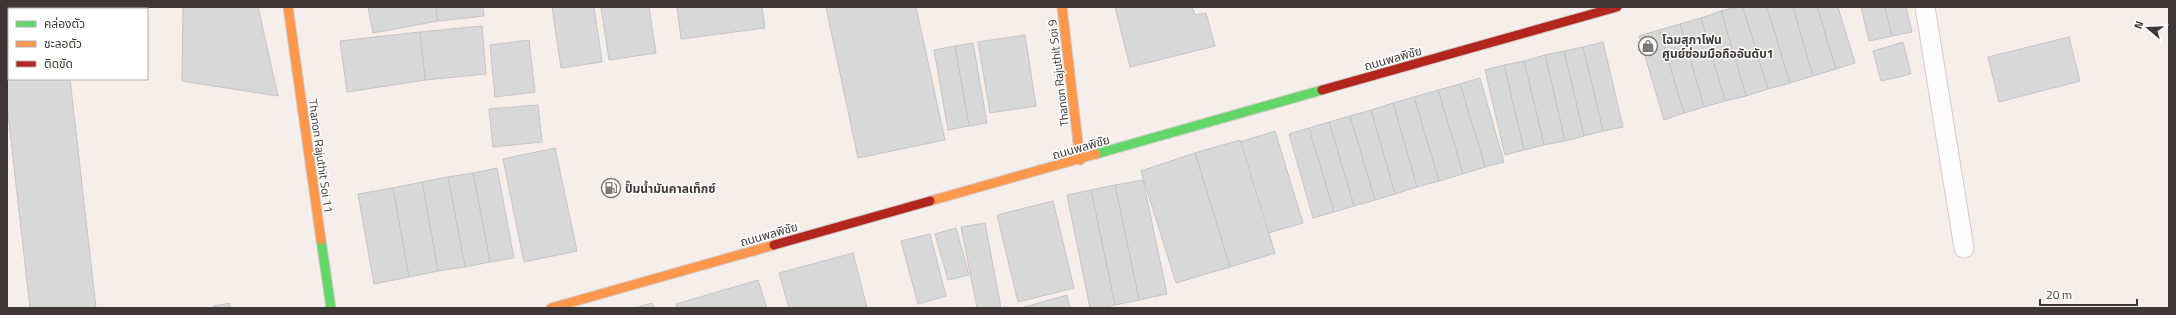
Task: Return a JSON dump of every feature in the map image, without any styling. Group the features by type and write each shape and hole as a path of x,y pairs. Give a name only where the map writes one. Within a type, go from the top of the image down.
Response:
{"street":[{"name":"Thanon Rajuthit Soi 11","path":"288,7 331,308"},
{"name":"Thanon Rajuthit Soi 9","path":"1062,7 1080,160"},
{"name":"ถนนพลพิชัย","path":"551,308 1080,160 1617,7"}],"lane":[{"path":"1925,7 1964,248"}],"building":[{"path":"7,7 62,7 8,8 8,80 70,80 96,308 30,308 7,105"},
{"path":"183,7 258,7 278,96 182,81"},
{"path":"368,7 436,7 438,21 373,33"},
{"path":"436,7 483,7 484,16 438,21"},
{"path":"552,7 594,7 602,62 561,68"},
{"path":"601,7 649,7 656,53 609,60"},
{"path":"677,7 762,7 765,28 681,39"},
{"path":"826,7 916,7 945,140 858,158"},
{"path":"1115,7 1192,7 1195,15 1206,13 1215,46 1130,67"},
{"path":"1743,7 1768,89 1746,96 1721,11"},
{"path":"1743,7 1767,7 1790,83 1768,89"},
{"path":"1767,7 1793,7 1813,76 1790,83"},
{"path":"1793,7 1817,7 1836,69 1813,76"},
{"path":"1817,7 1838,7 1855,63 1836,69"},
{"path":"1861,7 1885,7 1892,36 1869,41"},
{"path":"1885,7 1906,7 1912,32 1892,36"},
{"path":"1721,11 1746,96 1725,101 1701,18"},
{"path":"1701,18 1725,101 1704,107 1680,24"},
{"path":"1680,24 1704,107 1684,113 1659,30"},
{"path":"482,26 486,74 425,80 420,32"},
{"path":"1659,30 1684,113 1664,120 1639,36"},
{"path":"420,32 425,80 347,92 340,41"},
{"path":"1025,35 1036,106 990,113 978,42"},
{"path":"2069,37 2080,81 1999,102 1988,57"},
{"path":"529,40 535,92 495,97 490,45"},
{"path":"1603,42 1623,127 1603,131 1583,47"},
{"path":"1903,42 1911,74 1881,81 1873,51"},
{"path":"973,43 987,123 969,126 955,46"},
{"path":"955,46 969,126 948,130 934,50"},
{"path":"1583,47 1603,131 1584,136 1564,51"},
{"path":"1564,51 1584,136 1565,141 1545,55"},
{"path":"1545,55 1565,141 1544,145 1524,61"},
{"path":"1524,61 1544,145 1524,150 1504,65"},
{"path":"1504,65 1524,150 1505,155 1485,70"},
{"path":"1480,78 1504,162 1485,167 1460,84"},
{"path":"1460,84 1485,167 1463,174 1438,90"},
{"path":"1438,90 1463,174 1439,181 1414,97"},
{"path":"1414,97 1439,181 1417,187 1393,103"},
{"path":"1393,103 1417,187 1395,194 1371,110"},
{"path":"538,105 542,142 493,147 489,109"},
{"path":"1371,110 1395,194 1375,200 1350,116"},
{"path":"1350,116 1375,200 1354,206 1329,122"},
{"path":"1329,122 1354,206 1334,212 1309,128"},
{"path":"1309,128 1334,212 1313,218 1289,134"},
{"path":"1275,131 1303,223 1268,233 1240,142"},
{"path":"1240,140 1275,253 1230,267 1195,153"},
{"path":"555,148 577,251 524,262 503,159"},
{"path":"1195,153 1230,267 1176,283 1141,171"},
{"path":"497,168 514,258 490,262 473,173"},
{"path":"473,173 490,262 465,267 448,177"},
{"path":"448,177 465,267 438,271 422,182"},
{"path":"1143,180 1167,294 1139,300 1115,185"},
{"path":"422,182 438,271 409,277 393,188"},
{"path":"1115,185 1139,300 1115,305 1091,190"},
{"path":"393,188 409,277 374,284 358,194"},
{"path":"1091,190 1115,305 1101,308 1090,308 1067,195"},
{"path":"1053,201 1074,288 1018,302 997,215"},
{"path":"985,223 1001,308 977,308 961,227"},
{"path":"956,228 969,275 948,280 935,234"},
{"path":"930,234 946,296 918,304 901,241"},
{"path":"853,253 867,308 789,308 779,273"},
{"path":"758,280 767,308 677,308 676,304"},
{"path":"1067,295 1070,308 1021,308"},
{"path":"230,303 230,308 213,308 213,306"},
{"path":"652,303 654,308 636,308"}],"traffic: fast":[{"path":"1096,154 1322,90"},
{"path":"321,240 331,308"}],"traffic: slow":[{"path":"288,7 321,240"},
{"path":"1062,7 1080,160"},
{"path":"930,201 1096,154"},
{"path":"551,308 774,245"}],"traffic: jam":[{"path":"1322,90 1617,7"},
{"path":"774,245 930,201"}],"place":[{"name":"โฉมสุภาโฟน ศูนย์ซ่อมมือถืออันดับ1","path":"1648,46"},
{"name":"ปั๊มน้ำมันคาลเท็กซ์","path":"611,188"}]}
